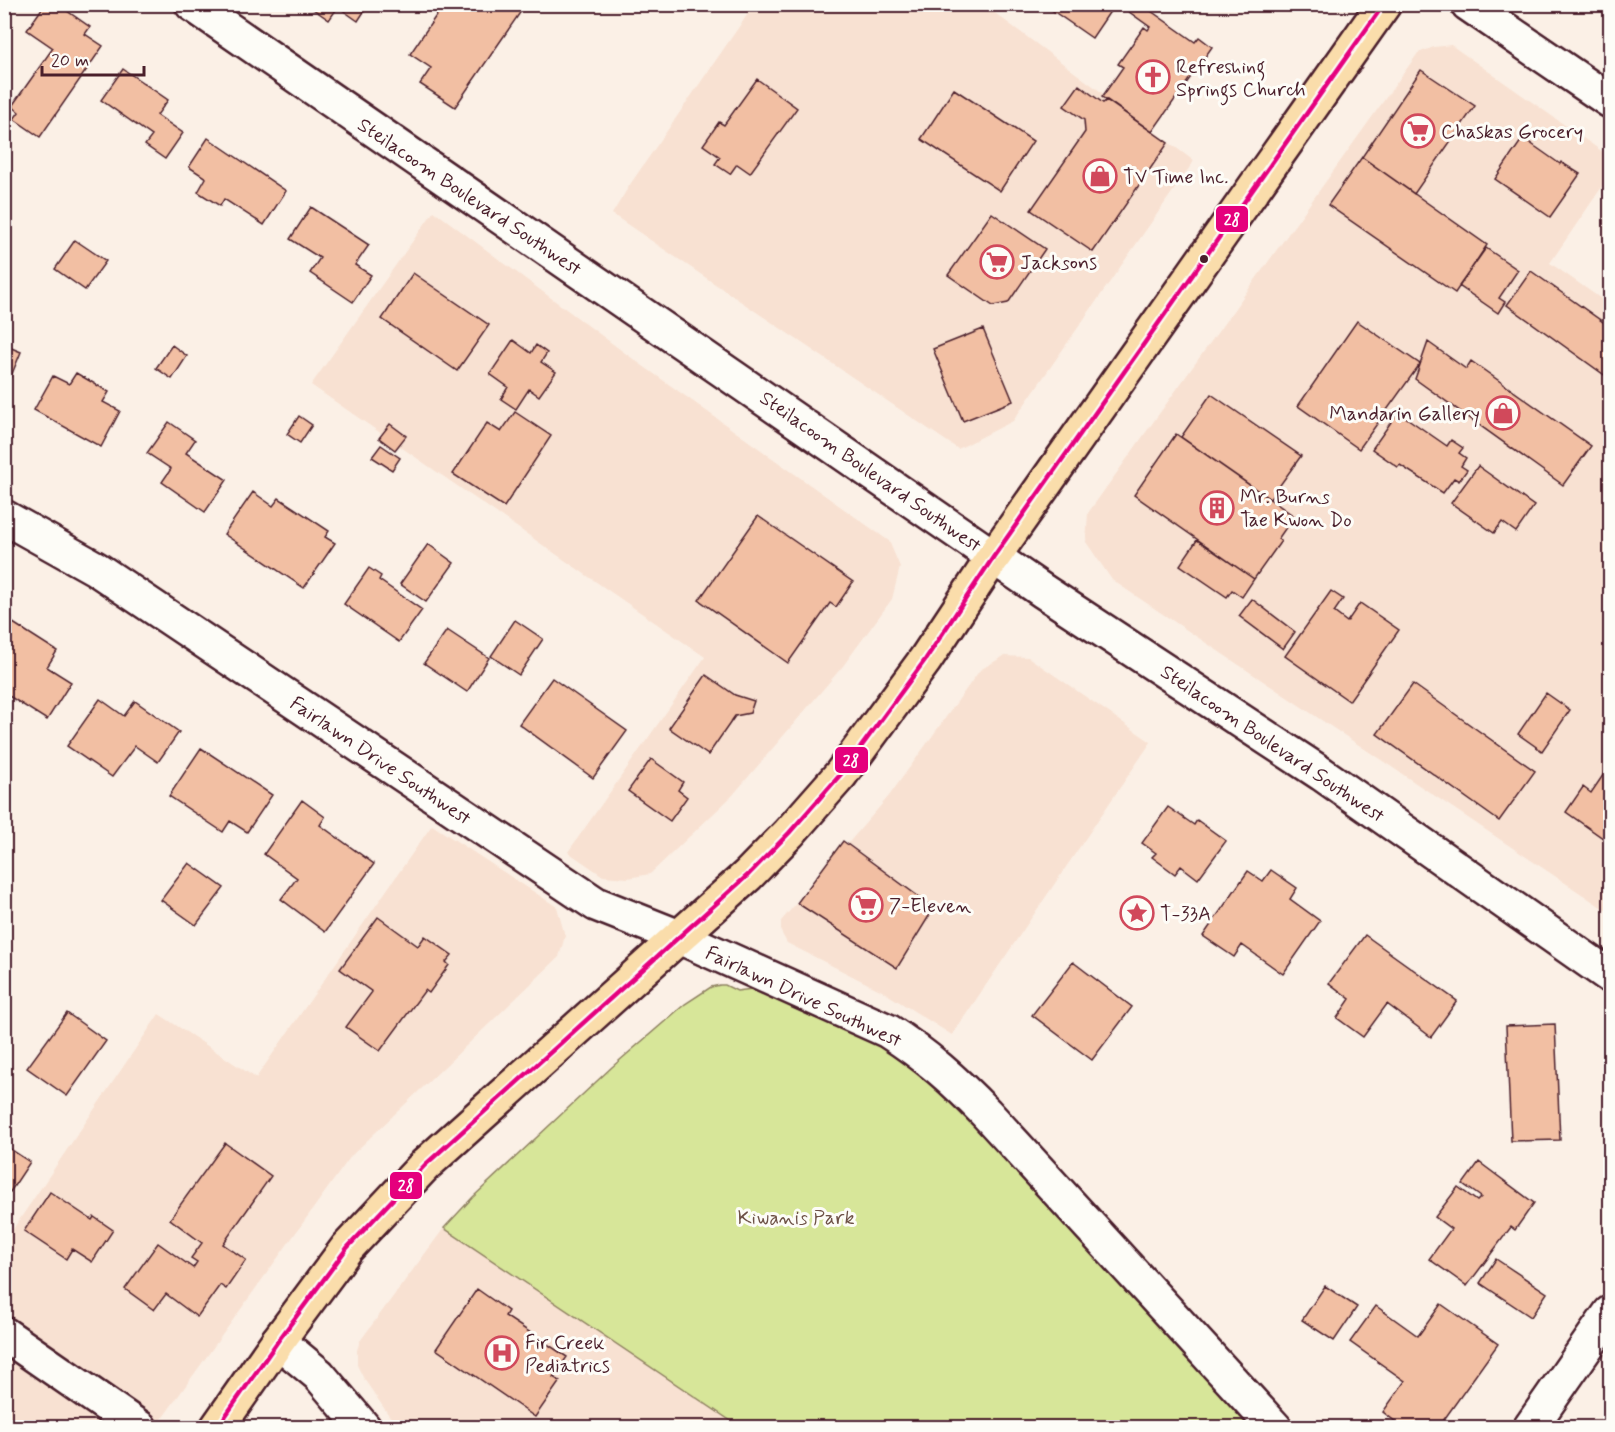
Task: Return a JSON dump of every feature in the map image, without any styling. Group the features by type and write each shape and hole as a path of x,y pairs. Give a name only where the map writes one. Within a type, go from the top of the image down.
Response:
{"main road":[{"path":"217,1428 347,1248 425,1165 756,867 841,774 925,660 994,556 1384,4"}],"street":[{"name":"Steilacoom Boulevard Southwest","path":"192,4 1043,591 1322,774 1611,976"},
{"path":"1468,4 1611,101"},
{"name":"Fairlawn Drive Southwest","path":"4,517 94,568 596,904 679,937 888,1031 920,1052 951,1077 986,1113 1275,1428"},
{"path":"1530,1428 1611,1313"},
{"path":"4,1334 140,1428"},
{"path":"278,1341 319,1375 364,1428"}],"shaded area":[{"path":"754,5 984,5 1194,161 1013,421 958,449 612,214"},
{"path":"1451,45 1610,157 1610,175 1550,263 1610,305 1610,913 1112,580 1086,542 1088,513 1418,53 1434,47"},
{"path":"434,211 629,356 889,541 900,567 892,599 843,666 732,796 650,874 628,878 603,876 568,852 705,657 311,385"},
{"path":"1004,656 1028,657 1151,742 952,1035 882,991 787,943 781,932 781,921 889,796 980,670"},
{"path":"432,825 557,907 565,936 559,957 351,1156 156,1427 5,1428 5,1241 159,1014 256,1078"},
{"path":"444,1228 740,1427 397,1427 364,1379 357,1365 357,1350 360,1341"}],"green space":[{"name":"Kiwanis Park","path":"720,985 737,991 782,985 888,1031 1275,1427 740,1427 444,1228 473,1197 612,1067 685,1004 711,987"}],"building":[{"path":"45,4 57,4 90,27 85,34 103,46 40,137 14,119 19,112 12,106 53,48 27,30"},
{"path":"306,4 369,4 358,21 338,7 329,20"},
{"path":"444,4 526,4 455,107 420,84 431,68 410,54"},
{"path":"1043,4 1115,4 1092,38"},
{"name":"Refreshing Springs Church","path":"1118,4 1141,4 1195,42 1199,37 1212,47 1152,132 1102,97 1123,67 1118,64 1144,27 1148,30 1150,27"},
{"path":"123,69 168,100 157,115 183,133 165,159 145,145 152,136 101,100"},
{"name":"Chaskas Grocery","path":"1421,70 1475,106 1414,194 1362,157"},
{"path":"757,79 797,108 750,173 737,164 730,174 715,164 720,157 703,145 719,122 724,125"},
{"name":"TV Time Inc.","path":"1079,85 1103,103 1107,100 1168,143 1093,252 1031,210 1085,132 1084,120 1064,106"},
{"path":"954,89 1033,141 1000,191 921,139"},
{"path":"208,138 286,191 264,225 224,199 220,206 198,192 206,178 189,167"},
{"path":"1523,138 1560,164 1561,162 1580,174 1550,217 1495,179"},
{"path":"1362,157 1487,245 1455,293 1328,205"},
{"path":"311,207 369,245 355,265 371,275 353,302 310,273 320,258 290,239"},
{"name":"Jacksons","path":"992,213 1045,249 1008,303 993,306 948,275"},
{"path":"75,240 106,261 85,290 55,269"},
{"path":"1486,248 1518,270 1499,298 1505,302 1498,313 1459,286"},
{"path":"1531,271 1610,327 1610,379 1507,305"},
{"path":"413,273 489,325 457,371 382,319"},
{"path":"1357,321 1420,364 1359,449 1298,406"},
{"path":"983,329 1013,401 963,421 933,349"},
{"path":"513,340 531,353 536,345 547,353 541,362 556,372 539,396 529,389 516,409 501,399 508,387 490,374"},
{"name":"Mandarin Gallery","path":"1428,342 1466,369 1471,361 1591,446 1563,485 1415,379"},
{"path":"4,345 21,352 4,393"},
{"path":"172,345 187,356 172,379 156,368"},
{"path":"76,373 109,392 103,402 120,411 101,447 34,410 53,376 69,384"},
{"path":"1211,394 1301,456 1270,499 1181,437"},
{"path":"515,412 551,436 504,507 453,474 487,423 501,432"},
{"path":"1398,412 1447,446 1451,440 1463,448 1459,453 1466,458 1461,466 1467,470 1459,481 1454,478 1443,493 1372,449"},
{"path":"299,416 312,425 300,443 287,434"},
{"path":"169,422 195,440 186,453 227,480 205,512 162,482 171,469 147,453"},
{"path":"390,424 406,436 395,450 379,438"},
{"name":"Mr. Burns Tae Kwon Do","path":"1176,434 1294,516 1278,539 1281,541 1254,579 1134,495"},
{"path":"381,445 400,458 392,470 372,457"},
{"path":"1478,466 1534,506 1516,532 1502,522 1494,533 1451,503"},
{"path":"253,492 273,506 279,498 329,531 325,537 335,543 304,588 224,534"},
{"path":"758,516 853,582 836,607 830,603 788,663 699,600"},
{"path":"1197,540 1254,579 1242,597 1232,590 1227,597 1180,565"},
{"path":"428,544 454,563 426,602 400,584"},
{"path":"369,568 381,576 379,580 422,610 399,642 344,604"},
{"path":"1331,591 1343,599 1334,612 1347,622 1360,603 1399,630 1349,701 1285,656"},
{"path":"1252,599 1295,632 1283,649 1239,616"},
{"path":"515,620 543,639 519,675 491,656"},
{"path":"10,621 57,651 47,667 71,682 47,720 9,696 7,698 4,696 4,629"},
{"path":"447,630 489,658 467,692 424,663"},
{"path":"706,675 735,695 754,701 750,713 735,716 708,755 669,728"},
{"path":"552,678 627,731 593,778 519,724"},
{"path":"1413,684 1535,771 1499,821 1377,734"},
{"path":"1546,693 1570,710 1542,751 1518,734"},
{"path":"100,699 124,716 135,701 179,732 158,762 135,746 112,777 67,746"},
{"path":"201,748 272,795 247,832 230,821 223,832 169,796"},
{"path":"651,759 683,782 678,790 687,797 670,821 628,791"},
{"path":"1610,765 1610,843 1566,812 1583,787 1591,793"},
{"path":"302,800 325,817 320,825 374,864 325,932 281,899 297,878 264,854"},
{"path":"1168,807 1194,825 1197,820 1226,841 1198,879 1181,866 1175,874 1152,857 1156,853 1142,843"},
{"name":"7-Eleven","path":"843,841 934,908 897,968 797,903"},
{"path":"189,863 224,888 196,925 161,900"},
{"path":"1271,870 1297,888 1290,899 1320,921 1283,974 1242,945 1234,957 1203,936 1248,871 1263,881"},
{"path":"378,917 418,946 425,936 452,955 446,962 449,965 429,993 425,990 380,1051 346,1027 372,992 340,969"},
{"path":"1365,935 1457,1001 1431,1037 1387,1004 1363,1037 1337,1018 1350,999 1329,983"},
{"path":"1073,962 1132,1007 1092,1060 1032,1015"},
{"path":"67,1013 106,1041 67,1096 27,1068"},
{"path":"1555,1024 1560,1140 1511,1141 1506,1026"},
{"path":"225,1143 271,1176 223,1244 246,1260 226,1289 220,1285 197,1317 166,1294 154,1310 125,1289 158,1243 193,1268 197,1262 191,1258 202,1243 170,1219"},
{"path":"4,1145 30,1162 10,1192 4,1189"},
{"path":"1479,1162 1534,1203 1515,1230 1511,1227 1467,1286 1429,1259 1451,1229 1435,1217 1458,1187 1477,1201 1481,1197 1463,1184"},
{"path":"50,1192 92,1220 94,1217 113,1230 92,1262 72,1249 66,1259 24,1231"},
{"path":"1496,1259 1547,1293 1531,1317 1480,1283"},
{"path":"1325,1286 1357,1307 1334,1341 1302,1320"},
{"name":"Fir Creek Pediatrics","path":"477,1289 508,1311 505,1316 567,1357 553,1377 560,1381 535,1417 436,1349"},
{"path":"1441,1304 1498,1344 1438,1428 1404,1428 1383,1412 1405,1381 1350,1342 1376,1306 1418,1336"}],"transit line":[{"name":"28","path":"217,1428 347,1248 425,1165 748,875 841,774 925,660 994,556 1384,4"}],"place":[{"name":"Refreshing Springs Church","path":"1153,77"},
{"name":"Chaskas Grocery","path":"1418,131"},
{"name":"TV Time Inc.","path":"1100,176"},
{"name":"Jacksons","path":"997,262"},
{"name":"Mandarin Gallery","path":"1503,413"},
{"name":"Mr. Burns Tae Kwon Do","path":"1217,508"},
{"name":"7-Eleven","path":"866,905"},
{"name":"T-33A","path":"1137,913"},
{"name":"Fir Creek Pediatrics","path":"502,1353"}]}
